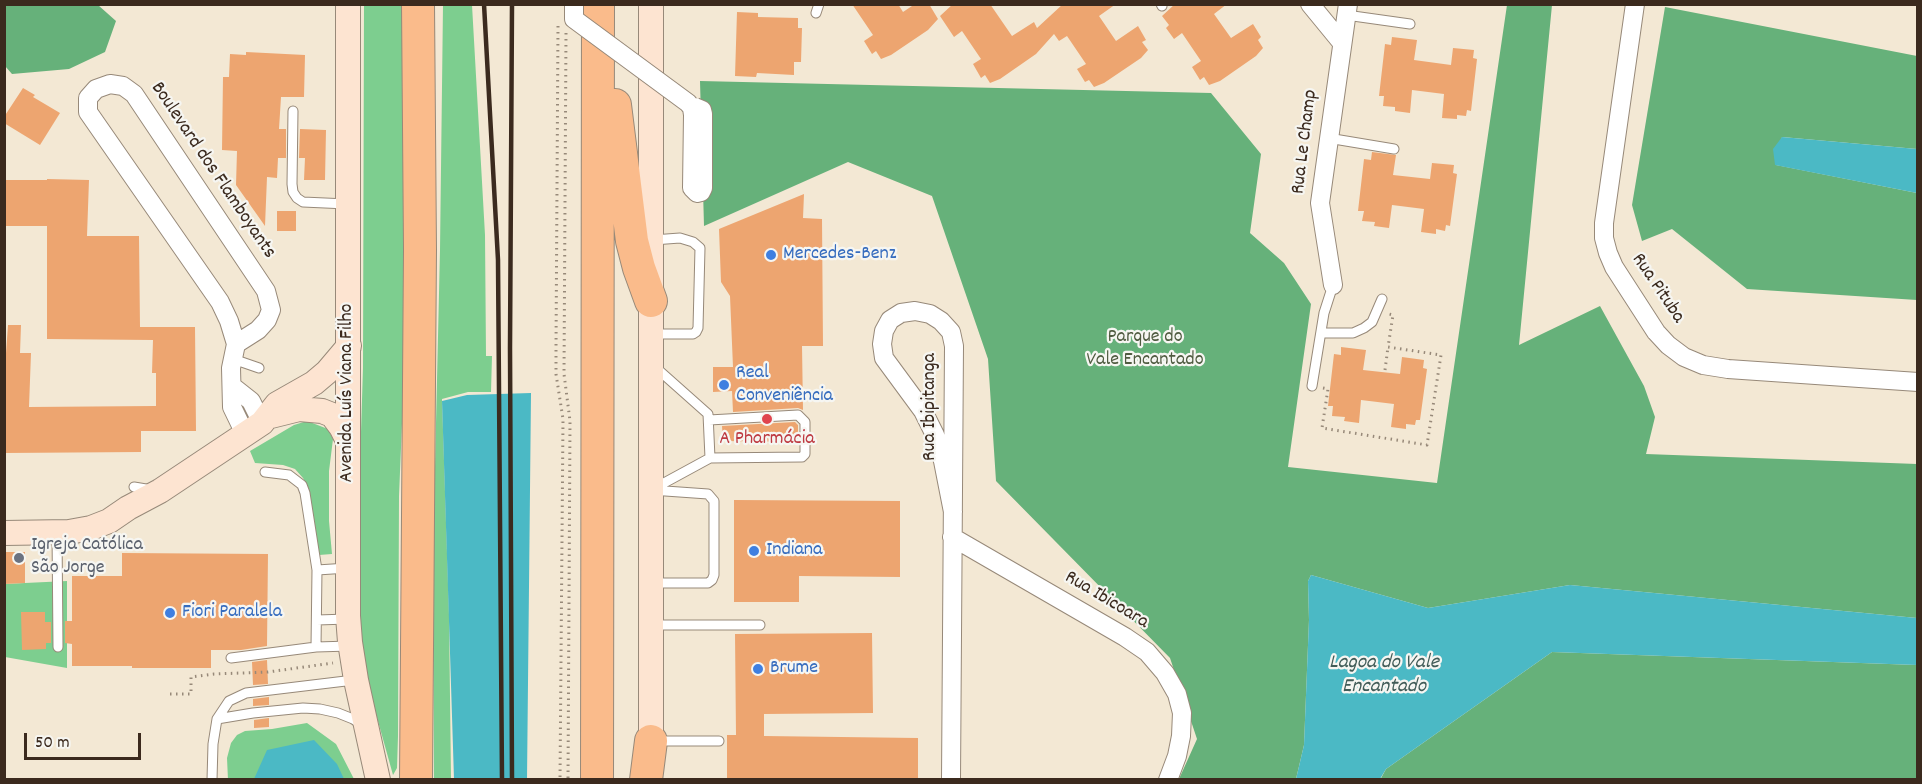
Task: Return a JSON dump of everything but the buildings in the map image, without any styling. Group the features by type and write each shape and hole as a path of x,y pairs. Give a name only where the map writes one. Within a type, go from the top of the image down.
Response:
{"highway":[{"path":"416,780 420,250 418,4"},
{"path":"597,780 598,4"},
{"path":"603,4 632,241 651,301"},
{"path":"646,780 651,741"}],"main road":[{"name":"Avenida Luís Viana Filho","path":"348,4 348,619 343,654 356,680 378,780"},
{"path":"651,4 651,780"},
{"path":"258,425 277,404 314,383 327,372 349,346"},
{"path":"4,533 57,532 91,528 160,491 258,425 299,409 322,411 332,415 348,441"}],"street":[{"path":"574,4 574,20 692,108 692,188 697,193 703,188 703,114 702,110 695,107"},
{"path":"1310,4 1342,43"},
{"name":"Rua Pituba","path":"1635,4 1604,223 1604,238 1614,267 1656,332 1684,357 1702,365 1728,369 1917,382"},
{"name":"Rua Le Champ","path":"1333,285 1320,202 1347,10"},
{"name":"Boulevard dos Flamboyants","path":"235,351 267,321 271,310 266,291 134,93 123,86 110,84 96,88 88,98 88,112 220,303 229,321 235,351 232,408 258,425"},
{"name":"Rua Ibipitanga","path":"951,780 954,346 951,332 941,321 930,314 915,311 901,313 890,320 884,331 882,344 884,358 923,411 935,435 943,461 952,512"},
{"name":"Rua Ibicoara","path":"952,537 1147,652 1165,673 1177,694 1182,713 1177,756 1168,780"}],"lane":[{"path":"1347,10 1410,24"},
{"path":"293,111 293,192 303,202 347,204"},
{"path":"1328,138 1394,149"},
{"path":"651,240 680,238 693,242 700,248 698,328 696,332 693,334 651,333"},
{"path":"1312,386 1324,313 1333,285"},
{"path":"1321,333 1353,333 1372,321 1382,299"},
{"path":"235,351 258,368"},
{"path":"651,364 705,410 709,420 710,458"},
{"path":"651,490 710,458 802,456 805,454 806,422 798,415 709,420"},
{"path":"265,472 289,475 302,485 307,502 317,570 316,647"},
{"path":"134,487 160,491"},
{"path":"651,490 708,494 714,501 714,575 712,580 708,583 651,583"},
{"path":"57,532 58,647"},
{"path":"317,570 348,568"},
{"path":"317,620 348,619"},
{"path":"651,625 760,625"},
{"path":"231,658 316,647 343,654"},
{"path":"212,780 213,744 217,719 229,701 246,693 356,680"},
{"path":"217,719 272,711 320,709 353,719 368,729"},
{"path":"651,741 719,741"}],"path":[{"path":"558,16 556,374 563,419 560,780"},
{"path":"566,28 564,374 570,421 568,780"},
{"path":"1377,312 1393,315 1384,370"},
{"path":"1312,386 1328,389 1322,428 1427,444 1441,355 1388,347"},
{"path":"170,694 191,694 192,677 268,672 343,654"}],"green space":[{"path":"5,4 98,5 116,21 105,52 69,69 12,74 5,66"},
{"path":"364,5 404,5 405,351 399,496 398,736 397,768 393,775 366,678 360,643 357,560 363,368"},
{"path":"443,5 472,5 485,235 486,356 492,356 491,392 468,392 442,399 449,615 451,779 434,780 433,553"},
{"name":"Parque do Vale Encantado","path":"1507,5 1552,5 1519,345 1600,306 1644,386 1655,417 1646,454 1917,464 1917,618 1570,585 1428,608 1311,575 1308,581 1309,620 1304,745 1296,779 1179,779 1197,739 1170,658 996,481 988,359 932,196 848,162 704,226 700,81 1211,93 1261,154 1250,233 1284,263 1311,304 1288,467 1437,483"},
{"path":"1665,7 1917,56 1917,149 1782,137 1776,165 1917,193 1917,300 1747,289 1672,229 1642,241 1632,205"},
{"path":"307,421 328,429 333,439 329,471 329,521 332,554 319,555 309,489 303,478 295,469 283,465 255,463 250,451 294,425"},
{"path":"67,581 67,668 5,657 4,584"},
{"path":"1552,652 1917,665 1917,779 1380,780 1386,769"},
{"path":"307,723 336,744 354,779 228,780 227,758 231,743 237,735 245,731"}],"water":[{"path":"1782,137 1917,149 1917,193 1775,165 1773,149"},
{"path":"531,393 527,779 454,779 442,401 467,395"},
{"name":"Lagoa do Vale Encantado","path":"1311,575 1428,608 1570,585 1917,618 1917,665 1552,652 1386,769 1380,779 1296,779 1304,745 1309,620 1308,581"},
{"path":"314,740 337,764 344,779 254,779 267,750"}],"railway":[{"path":"484,4 498,260 502,780"},
{"path":"512,4 510,348 512,780"}],"place":[{"name":"Mercedes-Benz","path":"771,255"},
{"name":"Real Conveniência","path":"724,385"},
{"name":"A Pharmácia","path":"767,419"},
{"name":"Indiana","path":"754,551"},
{"name":"Igreja Católica São Jorge","path":"19,558"},
{"name":"Fiori Paralela","path":"170,613"},
{"name":"Brume","path":"758,669"}]}
